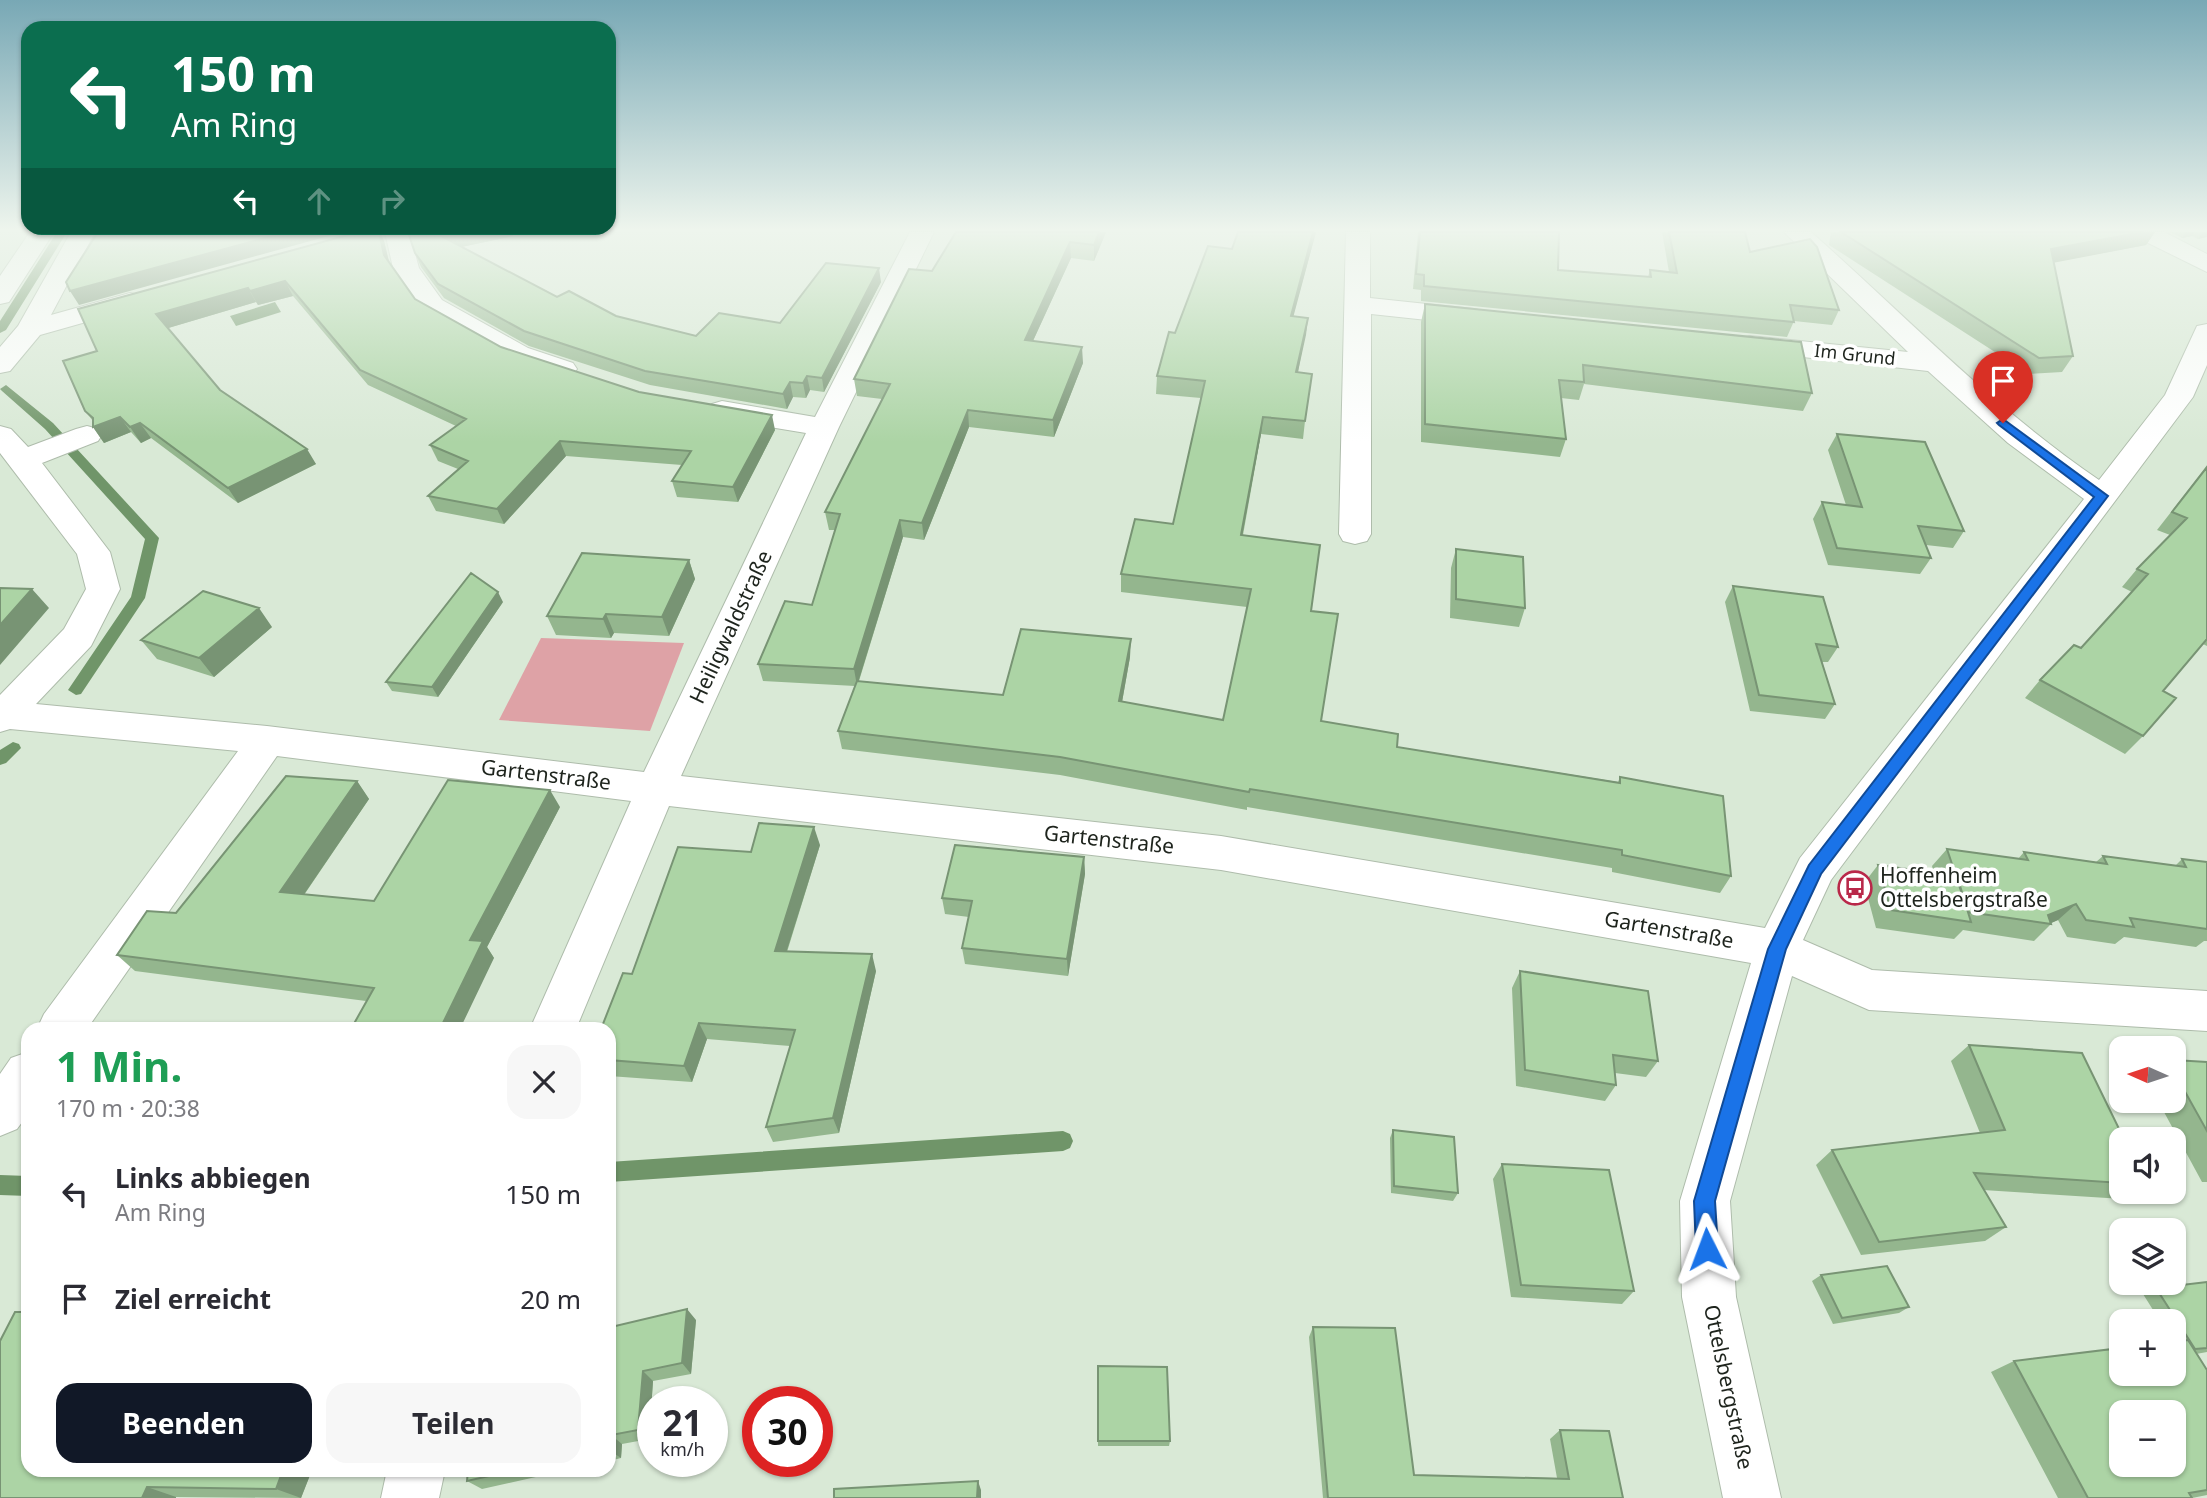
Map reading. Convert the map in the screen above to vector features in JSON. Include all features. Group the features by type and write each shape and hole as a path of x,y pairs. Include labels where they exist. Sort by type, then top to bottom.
{"street":[{"path":"0,365 30,329 45,302"},
{"path":"30,329 128,302"},
{"path":"430,302 518,354 594,380"},
{"name":"Heiligwaldstraße","path":"556,1022 656,789 824,427 887,302"},
{"path":"1355,534 1358,302"},
{"path":"1873,302 1935,363 2020,438 2101,496"},
{"path":"1358,305 1495,319"},
{"name":"Ottelsbergstraße","path":"1752,1498 1709,1297 1705,1201 1777,949 1815,870 2179,397 2207,332"},
{"name":"Im Grund","path":"1729,342 1935,363"},
{"path":"2179,397 2207,411"},
{"path":"699,406 824,427"},
{"path":"0,435 33,456 93,552 103,589 78,637 1,716"},
{"path":"33,456 84,437"},
{"name":"Gartenstraße","path":"1,716 267,740 656,789 1221,853 1777,949 1869,990 2207,1011"},
{"path":"65,1022 267,740"},
{"path":"0,1114 21,1084"},
{"path":"410,1498 414,1477"}],"shaded area":[{"path":"275,302 281,312 236,326 230,316"},
{"path":"541,638 684,643 650,731 499,720"}],"building":[{"path":"104,302 199,302 156,314 220,390 307,449 228,488 140,423 130,427 120,417 93,427 93,418 85,411 63,361 97,351 78,309"},
{"path":"303,302 420,302 501,347 639,392 772,415 733,487 672,481 691,451 560,441 497,509 428,496 468,461 430,445 466,419 360,370"},
{"path":"471,302 590,302 616,316 696,336 719,313 780,323 796,302 861,302 822,378 807,376 803,383 790,382 783,394 645,371 524,331"},
{"path":"893,302 1042,302 1025,340 1082,347 1053,420 968,410 922,523 900,520 854,669 758,664 785,601 812,605 840,514 825,512 890,384 854,379"},
{"path":"1187,302 1295,302 1291,316 1308,318 1296,372 1312,374 1305,421 1263,417 1241,535 1320,545 1311,611 1338,614 1321,721 1398,734 1397,747 1620,783 1620,777 1723,796 1731,876 1622,855 1622,850 1250,789 1249,792 1060,757 838,731 857,681 1003,695 1021,629 1131,639 1119,701 1223,720 1251,589 1121,574 1135,519 1173,524 1205,381 1157,376 1169,332 1175,333"},
{"path":"1587,302 1836,302 1839,310 1790,305 1794,322"},
{"path":"1951,302 2062,302 2073,356 2039,358"},
{"path":"1425,304 1801,342 1812,393 1583,365 1584,382 1559,380 1566,439 1425,424"},
{"path":"1837,434 1925,442 1964,531 1918,526 1931,558 1837,548 1822,502 1862,507"},
{"path":"2207,467 2207,639 2163,691 2176,698 2143,736 2040,680 2074,645 2081,648 2148,574 2137,569 2187,518 2172,512"},
{"path":"1456,549 1523,557 1525,608 1456,599"},
{"path":"582,553 689,560 662,617 606,614 603,619 547,616"},
{"path":"471,573 498,592 432,687 386,682"},
{"path":"1733,586 1823,597 1838,647 1816,644 1835,704 1759,695"},
{"path":"0,588 32,589 0,625"},
{"path":"203,591 259,608 199,658 141,640"},
{"path":"286,776 357,781 280,892 374,901 448,780 550,790 470,940 483,941 443,1022 355,1022 374,988 117,955 147,911 176,913"},
{"path":"759,823 814,827 775,951 872,954 833,1118 766,1127 795,1030 699,1023 684,1066 616,1061 616,1022 604,1022 623,973 632,974 678,847 751,852"},
{"path":"955,845 1084,857 1067,959 962,948 972,901 942,898"},
{"path":"1947,849 2028,860 2024,852 2107,864 2103,856 2186,867 2182,859 2207,862 2207,929 2130,918 2134,927 2086,920 2076,904 2048,915 2051,924 1968,912"},
{"path":"1878,865 1957,876 1971,922 1891,910"},
{"path":"1520,971 1648,991 1658,1061 1613,1055 1616,1085 1525,1070"},
{"path":"1969,1045 2082,1053 2118,1127 2109,1127 2109,1182 1974,1173 2006,1227 1879,1242 1832,1150 2005,1130"},
{"path":"2186,1061 2207,1062 2207,1131 2186,1093"},
{"path":"1393,1130 1454,1137 1458,1193 1394,1186"},
{"path":"1502,1164 1609,1170 1634,1291 1521,1285"},
{"path":"1887,1266 1909,1307 1842,1318 1821,1275"},
{"path":"2207,1282 2207,1348 2195,1349 2186,1335 2186,1309 2169,1309 2160,1295 2186,1295 2186,1284"},
{"path":"687,1309 682,1363 643,1371 642,1386 637,1386 637,1430 616,1434 616,1326"},
{"path":"15,1312 21,1312 21,1477 280,1477 276,1489 147,1487 142,1498 0,1498 0,1341"},
{"path":"1313,1327 1395,1328 1414,1475 1569,1479 1560,1430 1609,1431 1623,1498 1328,1498"},
{"path":"2188,1340 2207,1370 2207,1490 2189,1493 2192,1498 2088,1498 2014,1361 2109,1349 2109,1386 2186,1386"},
{"path":"1098,1366 1167,1367 1170,1441 1098,1441"},
{"path":"467,1477 485,1477 467,1481"},
{"path":"978,1481 977,1498 834,1498 834,1489"}],"waterway":[{"path":"0,330 18,302"},
{"path":"6,389 49,426 152,538 138,598 76,690"},
{"path":"0,759 13,748"},
{"path":"616,1172 1063,1141"},
{"path":"0,1185 21,1186"}],"place":[{"name":"Hoffenheim Ottelsbergstraße","path":"1855,888"}],"route":[{"path":"1707,1249 1705,1201 1712,1176 1777,949 1815,870 2101,496 2003,423"}]}
